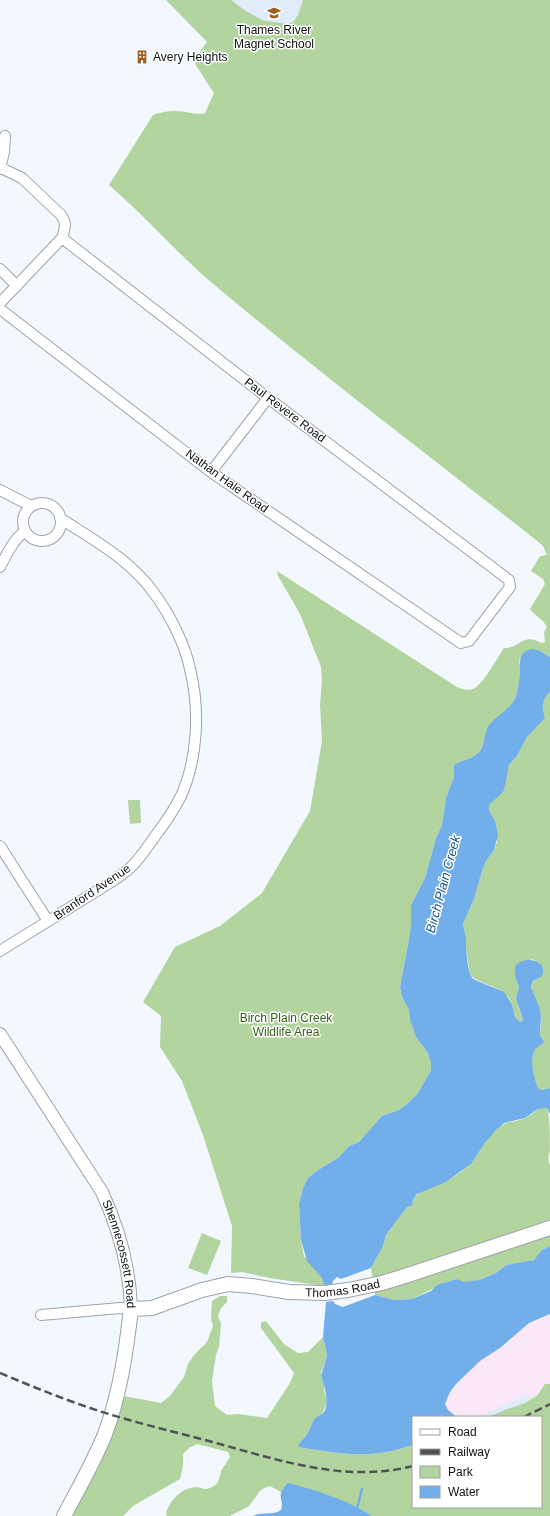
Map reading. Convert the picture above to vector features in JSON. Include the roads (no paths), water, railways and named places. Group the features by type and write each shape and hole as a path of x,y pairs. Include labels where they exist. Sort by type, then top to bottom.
{"main road":[{"name":"Thomas Road","path":"131,1309 152,1308 202,1290 228,1284 289,1292 328,1292 382,1283 550,1228"},
{"name":"Shennecossett Road","path":"64,1516 93,1460 109,1422 120,1381 131,1309"}],"street":[{"path":"0,303 62,238 66,226 61,215 22,178 0,168 5,136"},
{"name":"Paul Revere Road","path":"62,238 268,398 509,580 510,587 469,641 461,643"},
{"path":"0,269 17,286"},
{"name":"Nathan Hale Road","path":"0,309 212,472 461,643"},
{"path":"212,472 268,398"},
{"path":"0,490 31,506"},
{"path":"41,503 47,504 58,511 60,518 61,522 55,536 44,541 33,539 25,531 23,518 28,508 31,506 41,503"},
{"name":"Branford Avenue","path":"0,951 116,879 131,868 163,826 181,796 190,771 196,732 196,713 190,668 181,642 169,617 154,593 137,573 114,552 60,518"},
{"path":"0,567 11,546 18,536 25,531"},
{"path":"58,531 80,531"},
{"path":"0,846 48,921"},
{"name":"Shennecossett Road","path":"0,1034 102,1192 114,1219 126,1262 131,1289 131,1309"},
{"path":"41,1315 120,1308 131,1309"}],"water":[{"path":"533,649 550,657 550,692 545,697 543,707 545,718 527,737 517,756 509,765 503,792 490,804 489,810 495,821 498,835 494,850 486,861 474,899 463,924 470,974 473,979 504,992 512,1004 515,1017 520,1022 523,1020 516,998 519,987 515,976 515,967 518,963 528,960 534,961 542,966 542,976 533,981 531,987 540,1009 540,1035 544,1042 535,1049 532,1064 538,1088 542,1090 550,1088 550,1114 547,1108 538,1109 525,1118 504,1123 485,1143 471,1164 446,1182 417,1194 413,1200 412,1206 407,1207 386,1235 383,1246 371,1268 341,1279 337,1277 333,1281 332,1286 324,1286 322,1278 307,1261 301,1240 299,1204 303,1188 308,1178 338,1158 349,1146 359,1142 382,1116 399,1110 407,1104 418,1093 431,1070 428,1053 416,1037 410,1020 409,1010 402,997 400,987 411,926 411,905 425,878 436,838 442,825 446,798 454,777 454,765 473,757 479,752 483,745 489,725 511,705 516,696 519,685 521,657 527,650"},
{"path":"550,1246 550,1314 529,1323 500,1348 480,1361 456,1384 450,1392 445,1404 448,1410 456,1416 412,1416 412,1445 383,1453 356,1454 329,1452 298,1447 299,1443 306,1436 315,1419 326,1409 326,1394 321,1376 327,1355 323,1337 326,1302 333,1301 335,1304 343,1307 375,1295 394,1300 412,1299 431,1291 437,1285 457,1279 464,1282 479,1280 496,1273 506,1265 534,1260 542,1250"},
{"path":"288,1483 331,1496 372,1516 253,1516 275,1513 281,1510 282,1491"}],"waterway":[{"name":"Birch Plain Creek","path":"357,1508 362,1489"}],"railway":[{"path":"0,1373 99,1411 282,1461 334,1470 360,1472 386,1471 412,1466"},
{"path":"526,1416 550,1404"}],"place":[{"name":"Thames River Magnet School","path":"274,13"},
{"name":"Avery Heights","path":"142,57"}],"park label":[{"name":"Birch Plain Creek Wildlife Area","path":"286,1025"}]}
